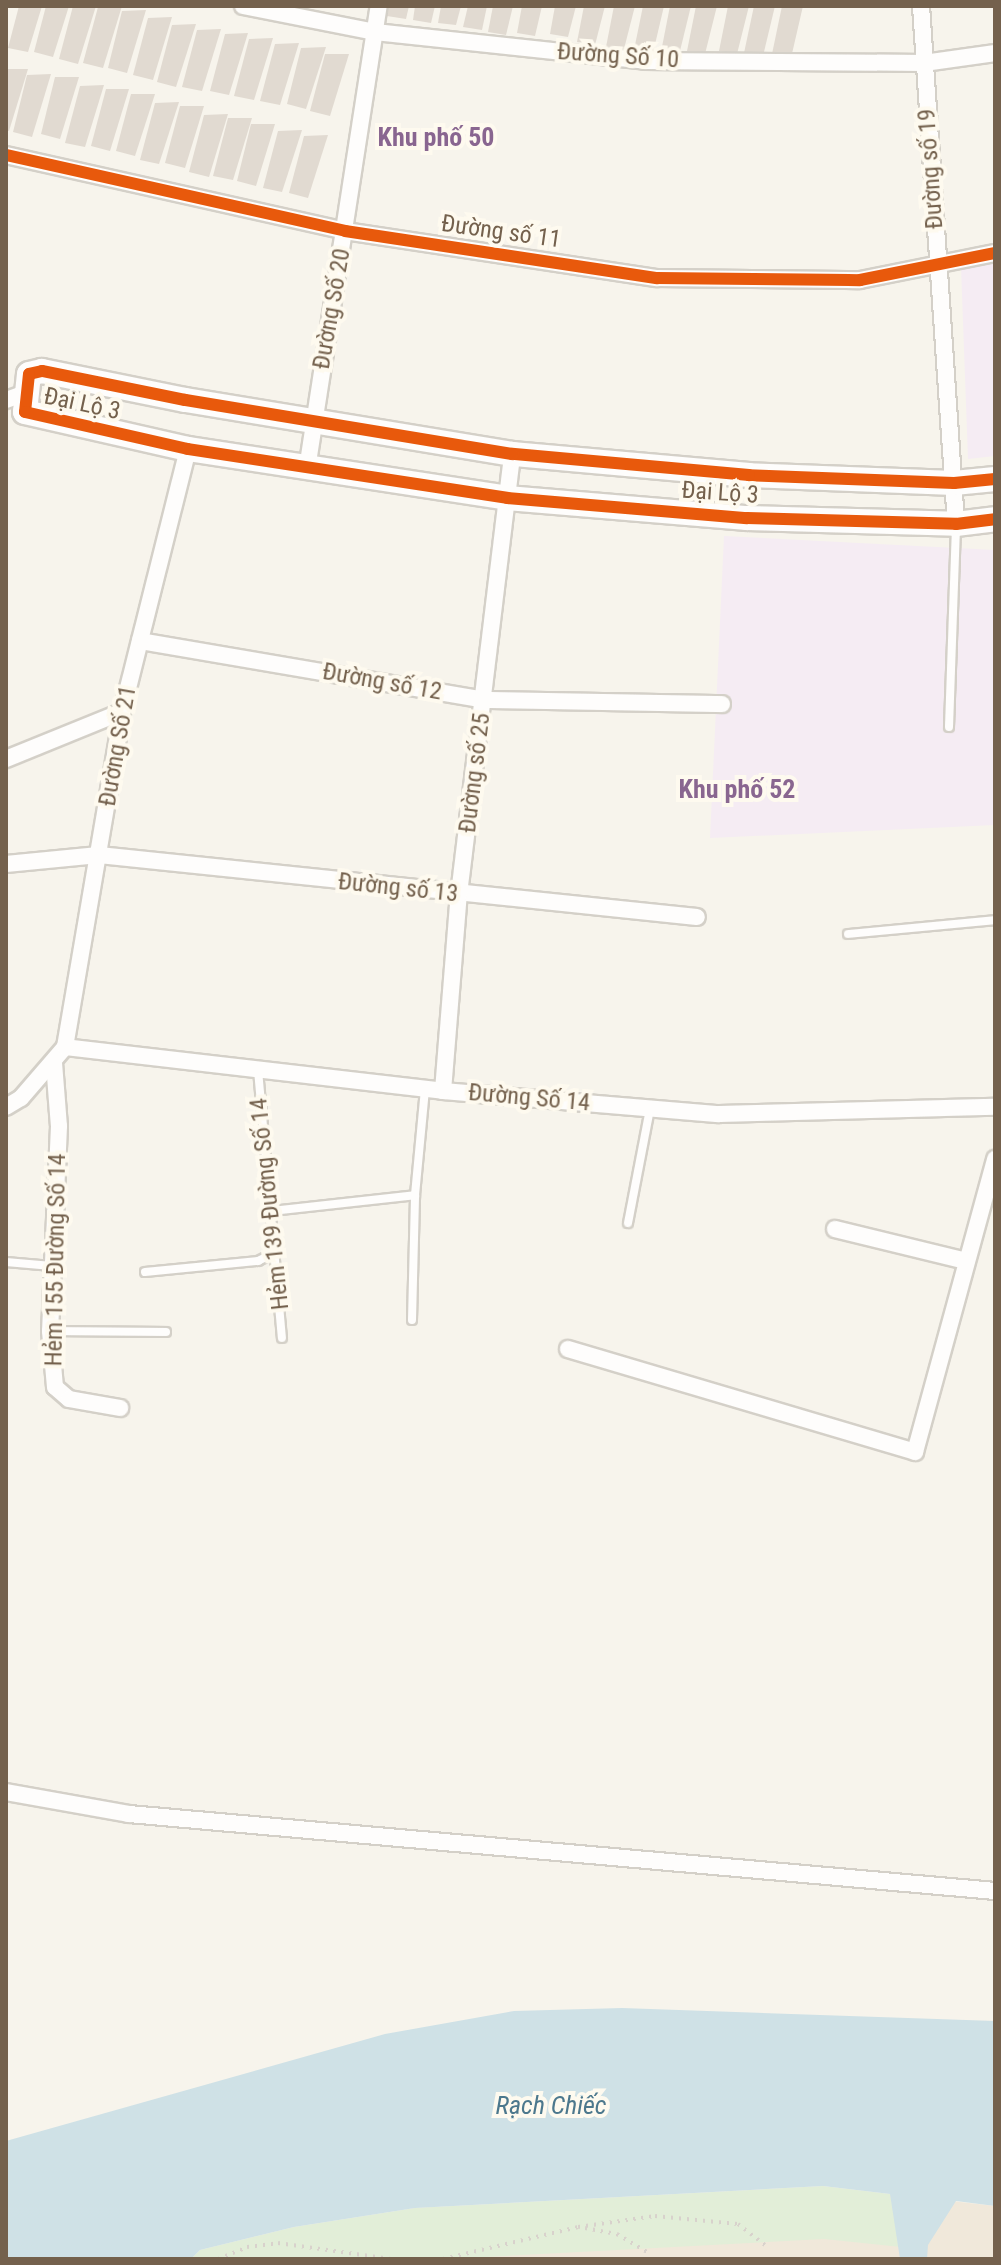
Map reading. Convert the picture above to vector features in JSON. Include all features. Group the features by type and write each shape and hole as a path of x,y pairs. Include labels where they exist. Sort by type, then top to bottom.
{"street":[{"name":"Đường Số 10","path":"243,6 375,32 645,61 924,63 995,53"},
{"name":"Đường Số 20","path":"307,469 379,6"},
{"name":"Đường số 19","path":"921,6 956,524"},
{"name":"Đường số 11","path":"6,155 345,231 657,278 860,280 938,261 995,253"},
{"name":"Đại Lộ 3","path":"995,479 954,483 749,475 512,454 313,423 42,371 29,374 17,396 28,416 188,449 507,498 747,518 956,524 995,519"},
{"name":"Đường Số 21","path":"65,1047 122,712 188,449"},
{"name":"Đường số 25","path":"443,1091 459,894 512,454"},
{"name":"Đường số 12","path":"140,641 484,700 722,704"},
{"path":"6,759 122,712"},
{"name":"Đường số 13","path":"6,864 99,855 697,917"},
{"path":"6,1107 54,1063 65,1047"},
{"name":"Đường Số 14","path":"65,1047 443,1091 719,1114 995,1107"},
{"name":"Hẻm 155 Đường Số 14","path":"54,1063 59,1126 50,1331 60,1395 120,1408"},
{"path":"568,1349 915,1452 966,1261 990,1203 995,1159"},
{"path":"835,1229 966,1261"},
{"path":"6,1792 129,1814 995,1891"}],"lane":[{"path":"949,727 956,524"},
{"path":"848,934 995,920"},
{"name":"Hẻm 139 Đường Số 14","path":"258,1069 282,1338"},
{"path":"412,1320 415,1195 425,1089"},
{"path":"628,1223 650,1108"},
{"path":"271,1211 415,1195"},
{"path":"145,1272 258,1261 274,1253"},
{"path":"6,1262 53,1266"},
{"path":"50,1331 166,1332"}],"path":[{"path":"443,2259 578,2227 636,2217 696,2217 738,2224 765,2245"},
{"path":"578,2227 617,2234 649,2253"},
{"path":"218,2259 247,2247 278,2243 391,2259"}],"shaded area":[{"path":"995,262 995,456 968,459 961,267"},
{"path":"724,536 995,550 995,825 710,838"},
{"path":"890,2194 995,2206 995,2259 191,2259 415,2208"}],"green space":[{"path":"823,2186 890,2194 901,2247 824,2239 447,2259 191,2259 200,2250 294,2227 415,2208"}],"water":[{"name":"Rạch Chiếc","path":"622,2008 995,2021 995,2206 956,2201 928,2245 927,2259 900,2259 890,2194 823,2186 415,2208 294,2227 200,2250 191,2259 6,2259 6,2141 385,2034 514,2011"}],"building":[{"path":"19,6 42,6 28,52 8,48"},
{"path":"46,6 69,6 53,57 34,52"},
{"path":"73,6 96,6 78,64 59,59"},
{"path":"122,6 103,68 83,63 98,7"},
{"path":"389,6 409,6 406,19 387,16"},
{"path":"415,6 435,6 431,23 413,20"},
{"path":"441,6 461,6 456,25 438,23"},
{"path":"468,6 487,6 482,30 463,27"},
{"path":"493,6 513,6 506,35 488,32"},
{"path":"522,6 542,6 535,36 517,33"},
{"path":"555,6 576,6 568,37 550,34"},
{"path":"584,6 605,6 595,45 577,42"},
{"path":"614,6 635,6 624,49 606,47"},
{"path":"643,6 664,6 653,53 634,50"},
{"path":"670,6 691,6 679,55 661,52"},
{"path":"696,6 717,6 705,54 687,51"},
{"path":"728,6 749,6 737,54 719,51"},
{"path":"754,6 775,6 763,56 744,53"},
{"path":"782,6 803,6 791,58 772,54"},
{"path":"146,10 127,73 108,68 122,11"},
{"path":"172,17 153,80 133,75 148,18"},
{"path":"196,24 176,87 157,82 172,25"},
{"path":"221,29 202,91 182,87 197,30"},
{"path":"248,33 229,95 210,91 225,34"},
{"path":"273,38 254,100 234,96 249,39"},
{"path":"299,43 280,105 260,101 275,44"},
{"path":"326,47 306,109 287,104 301,48"},
{"path":"325,54 349,54 330,116 310,111"},
{"path":"6,69 28,69 9,131 6,130"},
{"path":"51,74 32,137 13,132 27,75"},
{"path":"55,77 79,77 60,139 41,134"},
{"path":"104,85 85,147 65,143 80,86"},
{"path":"106,89 129,89 110,151 91,146"},
{"path":"131,94 155,94 135,156 116,151"},
{"path":"179,102 159,164 140,160 155,103"},
{"path":"180,106 204,106 185,168 165,163"},
{"path":"228,114 209,177 189,172 204,115"},
{"path":"228,118 252,118 233,180 213,176"},
{"path":"251,124 275,124 256,186 237,181"},
{"path":"302,130 282,192 263,188 278,131"},
{"path":"328,135 308,198 289,193 304,136"}],"cycle path":[{"path":"6,155 345,231 657,278 860,280 995,253"},
{"path":"995,479 954,483 749,475 512,454 185,400 42,371 29,374 25,412 188,449 507,498 747,518 956,524 995,519"}],"district":[{"name":"Khu phố 50","path":"436,138"},
{"name":"Khu phố 52","path":"737,790"}]}
